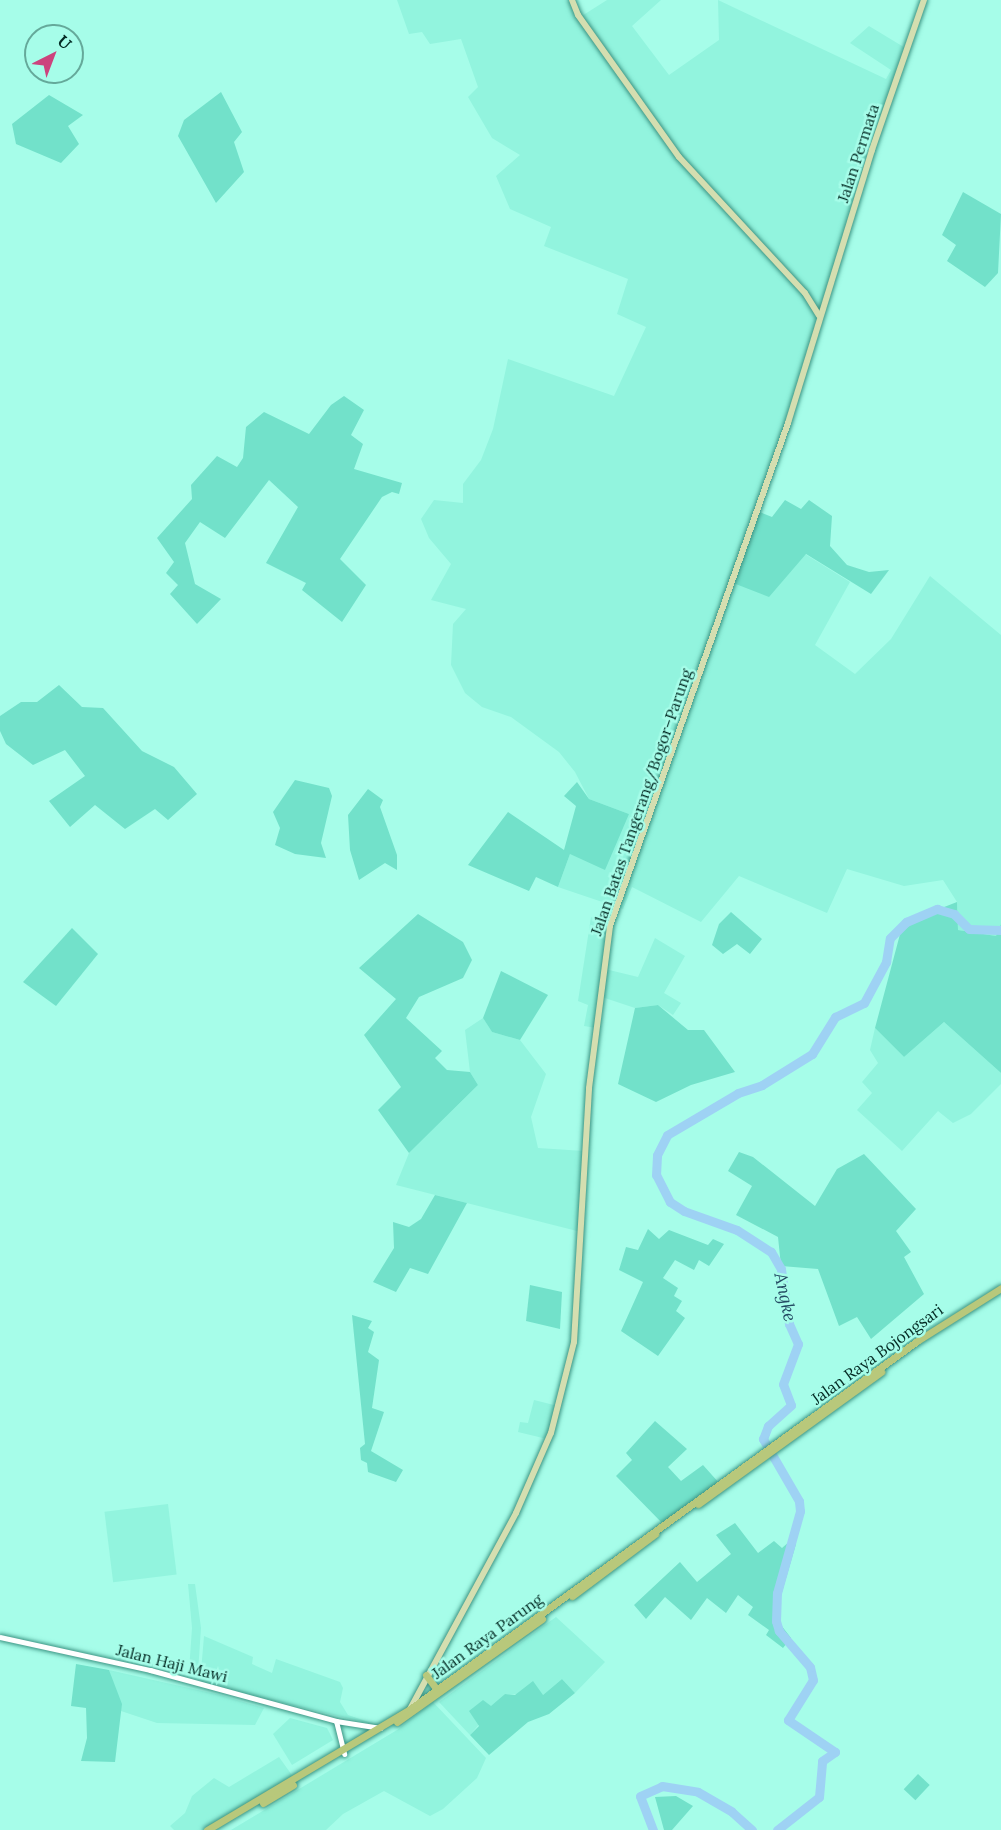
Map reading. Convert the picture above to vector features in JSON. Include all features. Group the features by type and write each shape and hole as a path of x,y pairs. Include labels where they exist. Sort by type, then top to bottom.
{"highway":[{"name":"Jalan Raya Bojongsari","path":"773,1448 948,1319 1001,1288"},
{"name":"Jalan Raya Bojongsari","path":"773,1448 955,1320 1001,1293"},
{"name":"Jalan Raya Parung","path":"216,1830 409,1713 511,1638 606,1563 773,1448"},
{"path":"426,1675 438,1691"},
{"name":"Jalan Raya Parung","path":"207,1830 409,1713"}],"main road":[{"path":"572,0 578,15 679,156 805,293 819,316"},
{"name":"Jalan Permata","path":"819,316 924,0"},
{"name":"Jalan Batas Tangerang/Bogor–Parung","path":"409,1713 426,1675 516,1513 551,1433 574,1342 590,1077 610,926 777,456 819,316"}],"street":[{"name":"Jalan Haji Mawi","path":"0,1636 150,1670 336,1722 380,1728"},
{"path":"336,1722 344,1752"}],"shaded area":[{"path":"397,0 569,0 577,19 607,0 661,0 632,26 669,75 719,40 718,0 886,79 891,70 850,43 869,26 907,49 777,454 728,581 805,554 850,582 815,645 855,674 891,639 930,576 1001,635 1001,924 996,936 958,930 957,902 943,880 904,886 847,869 827,913 739,876 701,922 632,887 623,909 558,887 570,854 629,814 589,799 575,772 559,752 511,717 482,707 465,693 451,665 453,624 466,609 431,600 451,564 429,538 421,519 434,500 463,503 463,484 481,460 493,429 508,359 614,396 646,327 617,314 628,279 544,246 551,227 510,209 496,176 520,155 492,138 468,97 478,87 461,39 430,44 422,32 409,34"},
{"path":"221,92 242,132 234,142 244,172 216,203 178,136 184,120"},
{"path":"49,95 83,115 68,126 79,144 61,163 16,144 12,124"},
{"path":"963,192 1001,214 998,273 985,287 947,261 956,245 942,235"},
{"path":"344,396 364,410 351,435 363,444 354,469 402,483 399,494 392,492 382,497 340,559 366,585 342,622 302,590 306,583 266,563 298,507 269,480 225,538 200,522 185,543 195,584 221,599 197,624 170,594 178,585 166,573 174,562 157,538 192,499 191,485 217,456 237,467 243,458 246,427 264,412 309,434 331,405"},
{"path":"785,500 801,509 809,500 832,516 830,546 847,565 869,572 889,570 871,594 806,554 769,597 728,581 755,510 772,517"},
{"path":"59,685 82,707 103,708 142,751 174,767 197,794 168,820 155,809 125,829 95,805 70,827 49,801 85,776 65,750 33,765 6,744 0,731 0,716 21,702 37,702"},
{"path":"295,780 329,788 332,796 321,843 326,858 295,854 275,845 280,828 273,812"},
{"path":"577,782 589,799 629,814 605,870 570,854 558,887 536,877 529,891 468,865 508,812 564,850 576,806 564,796"},
{"path":"368,789 383,800 380,807 397,855 397,870 385,863 359,880 350,850 348,815"},
{"path":"957,902 958,930 996,936 1001,924 1001,1073 944,1022 904,1057 875,1028 903,923"},
{"path":"731,912 762,939 750,954 737,944 723,954 712,945 719,924"},
{"path":"418,914 463,942 472,960 463,978 419,997 406,1018 442,1051 435,1058 447,1070 470,1072 478,1085 409,1153 378,1110 401,1087 364,1035 396,999 359,968"},
{"path":"591,917 613,925 605,969 638,977 655,938 685,956 664,993 681,1003 673,1015 658,1005 635,1008 602,997 596,1028 584,1026 588,1005 578,1001"},
{"path":"72,928 98,954 56,1006 23,982"},
{"path":"501,971 548,995 520,1040 492,1032 483,1018"},
{"path":"658,1005 688,1030 704,1030 735,1072 691,1085 656,1102 618,1084 635,1008"},
{"path":"483,1018 492,1032 520,1040 546,1074 531,1117 538,1148 584,1151 581,1232 396,1185 409,1153 478,1085 470,1072 465,1030"},
{"path":"944,1022 1001,1073 1001,1084 971,1114 953,1123 938,1111 902,1151 857,1110 872,1093 862,1082 878,1063 870,1050 875,1028 904,1057"},
{"path":"739,1152 753,1157 815,1206 837,1169 864,1154 916,1209 896,1231 911,1252 904,1257 924,1294 871,1339 857,1317 839,1326 818,1269 781,1266 778,1237 736,1215 752,1186 728,1171"},
{"path":"435,1195 467,1203 428,1274 410,1268 396,1292 373,1282 394,1248 393,1222 409,1227 421,1219"},
{"path":"648,1229 659,1239 669,1230 708,1245 713,1239 724,1244 709,1266 699,1260 694,1270 675,1260 663,1278 678,1288 674,1296 682,1301 676,1311 685,1318 658,1356 621,1331 643,1282 619,1270 626,1247 638,1250"},
{"path":"530,1285 562,1292 560,1329 526,1321"},
{"path":"352,1315 372,1321 368,1328 374,1332 368,1352 379,1360 372,1408 384,1412 371,1451 403,1470 396,1482 368,1472 367,1463 361,1460 360,1448 365,1444"},
{"path":"534,1400 558,1406 547,1439 518,1432 520,1422 528,1423"},
{"path":"655,1421 687,1449 668,1467 681,1481 703,1465 720,1484 664,1525 616,1476 632,1460 626,1453"},
{"path":"168,1504 177,1574 113,1582 104,1512"},
{"path":"735,1523 758,1553 774,1541 782,1548 790,1541 796,1544 778,1606 781,1625 791,1638 783,1648 766,1635 769,1630 748,1615 753,1607 738,1595 726,1613 707,1598 691,1620 665,1597 646,1619 634,1605 680,1562 697,1582 731,1554 716,1535"},
{"path":"188,1584 195,1584 201,1628 198,1672 189,1671 192,1628"},
{"path":"556,1617 605,1662 575,1693 562,1679 543,1695 505,1694 470,1735 439,1702"},
{"path":"204,1636 253,1657 252,1664 272,1673 276,1659 340,1682 343,1688 340,1702 348,1715 384,1727 200,1683"},
{"path":"76,1664 109,1670 122,1704 115,1762 81,1761 87,1738 86,1708 71,1706"},
{"path":"109,1670 220,1695 264,1708 255,1725 157,1723 121,1711"},
{"path":"562,1679 575,1693 549,1714 528,1722 489,1755 470,1735 479,1726 469,1711 483,1700 491,1706 505,1694 515,1695 533,1681 543,1695"},
{"path":"433,1702 486,1758 477,1778 443,1809 430,1816 384,1791 343,1814 326,1830 231,1830 397,1730"},
{"path":"290,1718 327,1728 333,1740 292,1765 273,1734"},
{"path":"279,1757 294,1778 206,1830 174,1830 170,1826 185,1813 192,1796 214,1778 229,1787"},
{"path":"918,1774 930,1785 915,1800 904,1789"},
{"path":"676,1796 693,1806 672,1830 664,1830 655,1797"}],"waterway":[{"name":"Angke","path":"777,1830 819,1797 822,1761 835,1752 788,1720 813,1680 810,1667 779,1631 776,1621 777,1593 800,1511 799,1501 763,1439 768,1426 791,1405 783,1384 798,1344 789,1324 781,1269 771,1252 737,1230 684,1211 670,1202 656,1175 657,1155 667,1135 738,1093 762,1085 812,1054 835,1017 864,1003 886,962 890,938 906,922 937,909 954,914 969,929 1001,930"},
{"name":"Angke","path":"653,1830 640,1796 662,1786 698,1792 732,1812 752,1830"}]}
